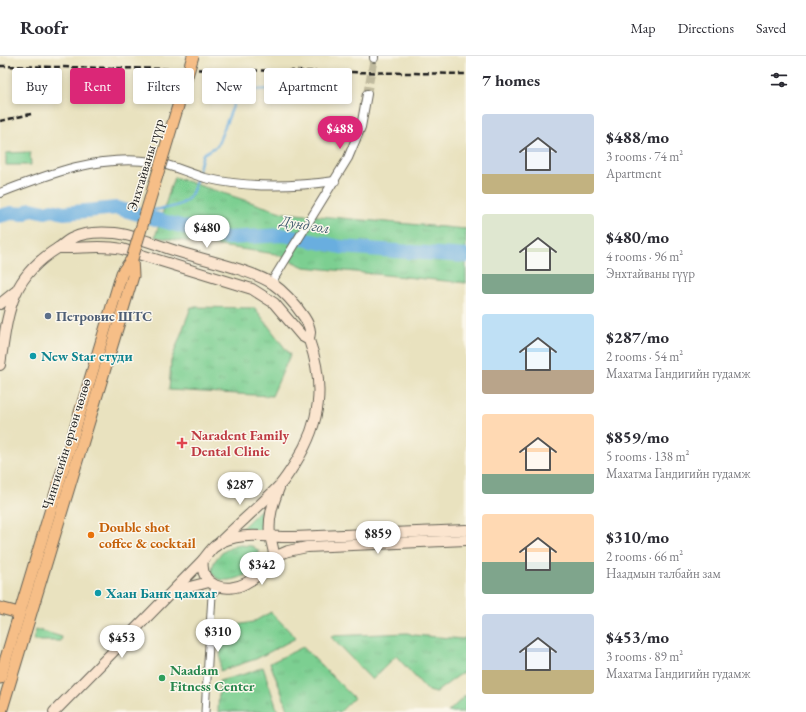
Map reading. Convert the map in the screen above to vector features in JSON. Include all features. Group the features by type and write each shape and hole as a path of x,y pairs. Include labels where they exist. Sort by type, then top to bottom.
{"highway":[{"name":"Энхтайваны гүүр","path":"132,260 193,56"},
{"name":"Чингисийн өргөн чөлөө","path":"0,678 122,273 132,260"},
{"name":"Чингисийн өргөн чөлөө","path":"1,712 133,276 132,260"},
{"path":"0,608 20,613"}],"main road":[{"path":"0,304 16,291 37,263 73,238 93,233 116,233 240,271 272,283 288,297 297,307 309,327 310,332 308,339 315,356 318,374 318,396 316,417 304,448 281,484 272,507 270,537 274,546 274,557"},
{"path":"58,248 72,249 105,246 122,248 252,289 274,302 302,336 308,339"},
{"path":"0,365 1,346 5,327 16,291"},
{"path":"54,712 174,591 216,546 281,484"},
{"path":"216,546 241,537 263,535 270,537 466,530"},
{"path":"204,560 204,573 210,582 220,587 233,587 247,583 261,572 274,557 288,551 307,547 466,540"},
{"path":"174,591 210,582"}],"street":[{"path":"272,283 348,158 360,127 367,94"},
{"path":"0,193 39,178 94,163 122,160 154,162 206,178 253,185 309,185 334,181"},
{"path":"205,712 212,595 214,590 220,587"}],"green space":[{"path":"30,152 31,165 6,165 6,153"},
{"path":"174,177 284,213 466,229 466,283 304,267 276,254 155,237"},
{"path":"191,307 255,308 290,355 272,396 169,390 171,361"},
{"path":"261,509 264,527 263,530 239,531"},
{"path":"240,545 252,546 258,550 259,557 257,564 252,570 238,578 223,580 216,578 212,572 217,557 225,550"},
{"path":"271,612 296,638 256,659 220,671 221,628 253,622"},
{"path":"36,629 62,637 61,641 33,641"},
{"path":"408,633 413,635 463,639 466,637 466,670 435,693 428,691 396,656 372,680 331,637 331,636"},
{"path":"303,647 354,698 340,712 289,712 270,663"},
{"path":"263,667 278,712 218,712 219,681"},
{"path":"466,695 466,712 448,712"}],"waterway":[{"path":"150,210 177,206 185,202 194,189 203,154 217,146 239,91 264,89"},
{"name":"Дунд гол","path":"0,216 11,213 23,214 31,209 45,212 52,210 64,213 117,208 228,238 283,235 341,247 466,256"},
{"name":"Дунд гол","path":"129,211 143,211"}],"tunnel":[{"path":"367,94 374,58"}],"railway":[{"path":"0,66 466,74"},
{"path":"0,121 31,114"}],"place":[{"name":"Петровис ШТС","path":"48,316"},
{"name":"New Star студи","path":"33,356"},
{"name":"Naradent Family Dental Clinic","path":"182,443"},
{"name":"Double shot coffee & cocktail","path":"91,535"},
{"name":"Хаан Банк цамхаг","path":"98,593"},
{"name":"Naadam Fitness Center","path":"162,678"}]}
